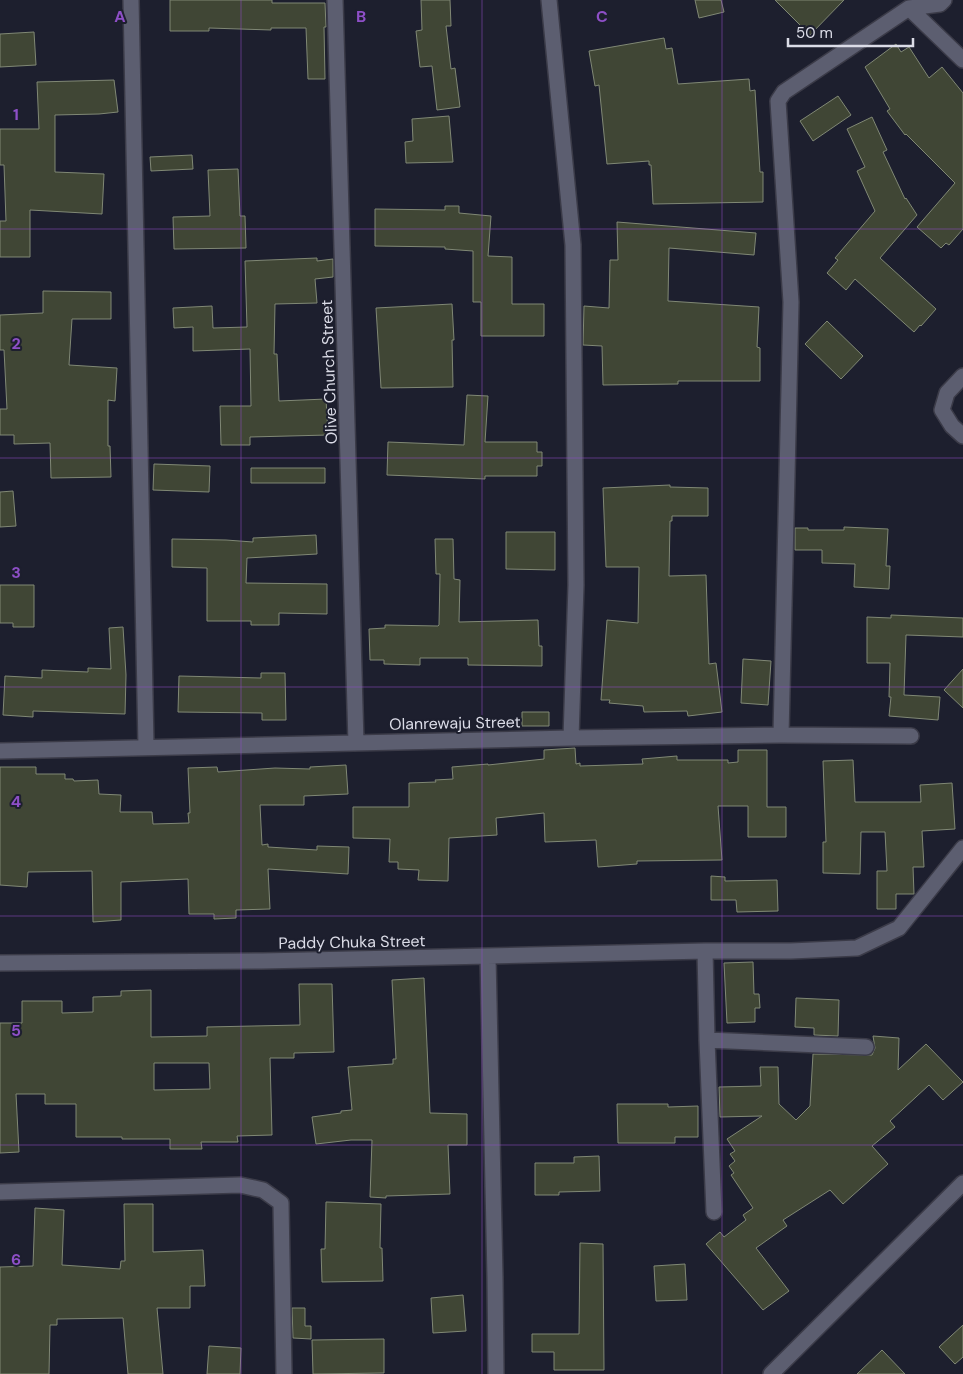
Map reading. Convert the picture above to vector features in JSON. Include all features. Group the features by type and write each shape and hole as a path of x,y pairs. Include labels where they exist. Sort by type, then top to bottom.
{"street":[{"path":"131,0 146,746"},
{"name":"Olive Church Street","path":"335,0 356,743"},
{"path":"549,0 573,245 576,585 571,738"},
{"path":"782,735 791,302 778,101 784,92 911,4 940,4 944,0"},
{"path":"911,4 963,60"},
{"path":"963,376 947,393 942,410 952,426 963,436"},
{"name":"Olanrewaju Street","path":"0,750 571,738 782,735 911,736"},
{"name":"Paddy Chuka Street","path":"0,963 262,961 705,951 790,951 857,948 899,928 963,848"},
{"path":"705,951 714,1212"},
{"path":"488,957 496,1374"},
{"path":"707,1040 866,1047"},
{"path":"772,1374 963,1183"},
{"path":"0,1192 240,1186 262,1190 281,1203 284,1374"}],"building":[{"path":"170,0 272,0 272,3 325,3 325,79 308,79 306,28 271,28 271,30 209,28 209,31 170,31"},
{"path":"421,0 450,0 451,26 446,26 451,69 455,68 460,107 437,110 432,66 420,67 416,31 422,30"},
{"path":"695,0 721,0 724,12 699,18"},
{"path":"775,0 844,0 810,35"},
{"path":"34,32 36,65 0,67 0,34"},
{"path":"664,38 666,49 672,48 678,84 749,79 750,91 755,90 760,172 763,172 763,202 653,204 651,165 649,165 649,161 607,164 599,85 595,86 589,51"},
{"path":"896,44 901,52 909,47 929,78 942,67 963,93 963,229 949,245 946,243 941,248 917,227 955,183 905,135 887,111 890,109 865,67"},
{"path":"114,80 118,112 55,115 55,172 104,174 102,214 30,210 30,257 0,257 0,221 6,221 4,165 0,165 0,129 39,129 37,82"},
{"path":"838,96 851,115 813,141 800,121"},
{"path":"449,116 453,162 406,163 405,142 413,141 412,119"},
{"path":"872,117 887,150 883,152 905,199 917,215 880,258 936,309 914,332 855,279 846,290 827,273 838,260 835,258 875,211 857,171 865,167 847,129"},
{"path":"192,155 193,169 151,171 150,157"},
{"path":"238,169 240,216 245,216 246,248 174,249 173,217 210,216 208,170"},
{"path":"445,206 459,206 459,213 491,216 488,256 512,257 512,304 544,304 544,336 481,336 481,302 473,302 473,251 445,249 445,247 375,246 375,209 445,210"},
{"path":"617,222 756,233 754,255 669,248 668,301 759,307 757,347 760,348 760,381 678,381 678,384 603,385 602,346 583,345 584,306 609,308 610,260 618,260"},
{"path":"317,258 317,261 333,259 333,277 315,279 317,303 275,304 274,354 277,354 279,401 326,399 328,435 250,437 250,445 221,445 220,406 251,406 250,349 193,351 193,327 174,328 173,308 212,306 213,328 247,327 245,261"},
{"path":"43,291 111,292 111,319 72,319 69,365 117,368 115,401 108,400 108,446 110,446 111,477 51,478 50,443 14,444 14,435 0,435 0,409 7,409 4,350 0,350 0,315 43,313"},
{"path":"452,304 454,340 452,340 453,387 381,388 376,308"},
{"path":"827,321 863,356 841,379 805,344"},
{"path":"467,395 488,396 485,442 537,442 537,452 542,452 542,466 537,466 537,476 485,476 485,479 387,475 388,442 464,445"},
{"path":"154,464 210,466 209,492 153,490"},
{"path":"251,468 325,468 325,483 251,483"},
{"path":"670,485 670,487 708,488 708,516 672,516 672,521 670,521 669,576 706,575 709,664 716,663 722,712 688,716 687,711 644,712 643,706 609,703 610,700 601,700 607,620 638,623 639,567 606,567 603,488"},
{"path":"13,491 16,526 0,527 0,492"},
{"path":"844,527 888,529 886,566 890,566 889,589 854,587 855,564 822,563 822,550 795,550 795,528 844,530"},
{"path":"506,532 555,532 555,570 506,569"},
{"path":"316,535 317,554 247,558 246,583 327,584 327,614 279,613 279,625 251,625 251,621 207,621 207,568 172,567 172,539 253,542 253,538"},
{"path":"435,539 453,539 454,579 460,580 459,622 538,620 539,646 542,646 542,666 468,665 468,658 420,658 420,665 384,664 384,660 370,660 369,629 385,628 385,625 439,625 440,574 436,574"},
{"path":"0,585 34,585 34,627 13,627 13,623 0,623"},
{"path":"891,615 963,618 963,637 906,635 904,695 940,697 938,720 889,716 891,697 889,697 890,663 867,663 867,617 891,618"},
{"path":"123,627 126,675 125,714 33,711 33,717 3,715 5,676 42,678 42,670 88,672 88,668 111,669 109,628"},
{"path":"743,659 771,661 768,705 741,703"},
{"path":"963,669 963,708 944,690"},
{"path":"261,673 285,673 286,720 262,720 262,713 178,712 179,676 261,678"},
{"path":"522,712 549,712 549,726 522,726"},
{"path":"575,748 576,764 580,763 580,766 643,764 642,759 677,756 677,760 728,760 728,763 738,762 738,750 767,750 767,807 786,807 786,837 748,837 748,806 718,806 722,860 637,861 637,864 598,867 596,840 545,842 544,813 496,818 497,835 449,838 448,881 418,880 419,870 398,869 398,862 389,862 390,839 353,838 353,807 409,807 409,783 453,779 452,767 544,759 544,750"},
{"path":"853,760 855,802 921,802 920,785 952,783 955,829 922,831 924,867 913,867 914,894 896,894 896,909 877,909 877,871 887,871 885,832 861,832 860,874 823,873 823,842 826,842 823,761"},
{"path":"346,765 348,794 304,796 304,805 260,805 262,845 268,844 268,847 317,850 317,846 349,847 348,874 268,869 270,909 236,910 236,918 214,919 214,914 189,914 188,879 121,882 121,920 93,922 92,871 28,872 27,887 0,885 0,767 36,767 36,774 65,774 65,779 73,779 74,781 98,780 99,794 121,795 120,812 152,812 153,824 189,823 188,768 217,767 218,772 275,768 310,769 310,767"},
{"path":"711,876 725,877 725,881 777,880 778,911 737,912 736,900 711,900"},
{"path":"753,962 754,994 759,994 760,1008 755,1008 755,1022 727,1023 724,963"},
{"path":"424,978 430,1113 467,1114 467,1145 448,1145 450,1194 386,1196 386,1198 370,1197 372,1140 316,1144 312,1117 352,1110 348,1067 393,1064 393,1059 396,1059 392,980"},
{"path":"299,984 332,984 334,1052 294,1053 294,1058 270,1058 272,1135 237,1136 238,1142 201,1142 202,1149 170,1149 170,1139 76,1137 76,1104 45,1104 45,1094 16,1094 19,1152 0,1153 0,1023 22,1023 22,1001 62,1001 62,1013 93,1012 93,997 121,996 121,991 151,990 151,1037 207,1036 207,1027 300,1025","holes":["154,1063 209,1063 210,1089 154,1090"]},
{"path":"796,998 839,1000 838,1036 814,1035 814,1028 795,1027"},
{"path":"873,1036 899,1038 898,1070 926,1044 963,1082 943,1100 929,1085 890,1121 895,1127 872,1146 888,1164 843,1204 830,1190 783,1220 787,1226 756,1248 789,1291 763,1310 706,1244 720,1232 724,1237 746,1220 743,1215 753,1208 731,1175 734,1173 729,1166 735,1161 730,1154 735,1151 727,1139 762,1116 720,1117 719,1087 761,1086 760,1067 778,1067 779,1104 796,1120 810,1106 813,1054 872,1055 875,1048"},
{"path":"617,1104 668,1104 668,1107 698,1106 698,1137 675,1137 675,1143 618,1143"},
{"path":"599,1156 600,1191 559,1192 559,1195 535,1195 535,1163 574,1163 574,1157"},
{"path":"326,1202 381,1204 380,1248 382,1248 383,1281 322,1282 321,1249 325,1249"},
{"path":"124,1204 153,1204 153,1252 203,1250 205,1286 190,1286 190,1308 157,1308 163,1374 128,1374 123,1318 57,1319 57,1325 50,1325 49,1374 0,1374 0,1267 33,1266 35,1208 64,1210 62,1265 120,1269 121,1261 125,1261"},
{"path":"580,1243 603,1244 604,1370 554,1370 554,1352 532,1352 532,1334 579,1334"},
{"path":"685,1264 687,1300 656,1301 654,1266"},
{"path":"463,1295 466,1331 433,1333 431,1298"},
{"path":"292,1308 305,1308 305,1326 311,1326 311,1339 293,1338"},
{"path":"963,1325 963,1357 955,1364 939,1347"},
{"path":"384,1339 384,1373 313,1374 312,1340"},
{"path":"209,1346 241,1348 240,1374 207,1374"},
{"path":"882,1350 905,1374 857,1374"}]}
